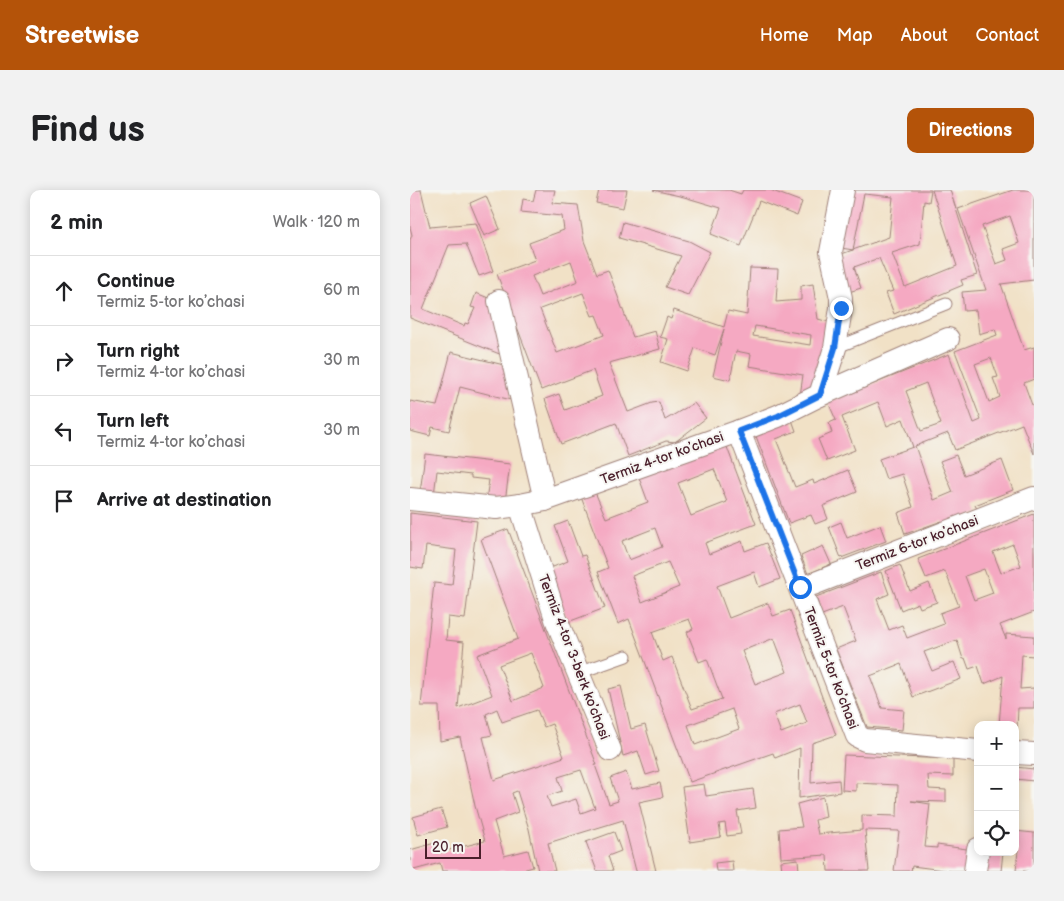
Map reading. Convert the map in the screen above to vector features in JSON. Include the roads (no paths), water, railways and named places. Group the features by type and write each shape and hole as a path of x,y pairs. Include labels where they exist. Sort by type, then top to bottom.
{"street":[{"path":"820,395 835,348 841,298 831,252 843,190"},
{"path":"499,301 544,500"},
{"name":"Termiz 4-tor koʼchasi","path":"410,499 478,508 506,508 544,500 778,416 820,395 948,340"},
{"name":"Termiz 5-tor koʼchasi","path":"739,431 855,732 859,738 974,751"},
{"name":"Termiz 6-tor koʼchasi","path":"800,587 1034,498"},
{"name":"Termiz 4-tor 3-berk koʼchasi","path":"520,506 556,619 610,750"},
{"path":"1019,753 1034,754"},
{"path":"975,871 977,856"}],"lane":[{"path":"835,348 946,304"},
{"path":"578,673 626,656"}]}
